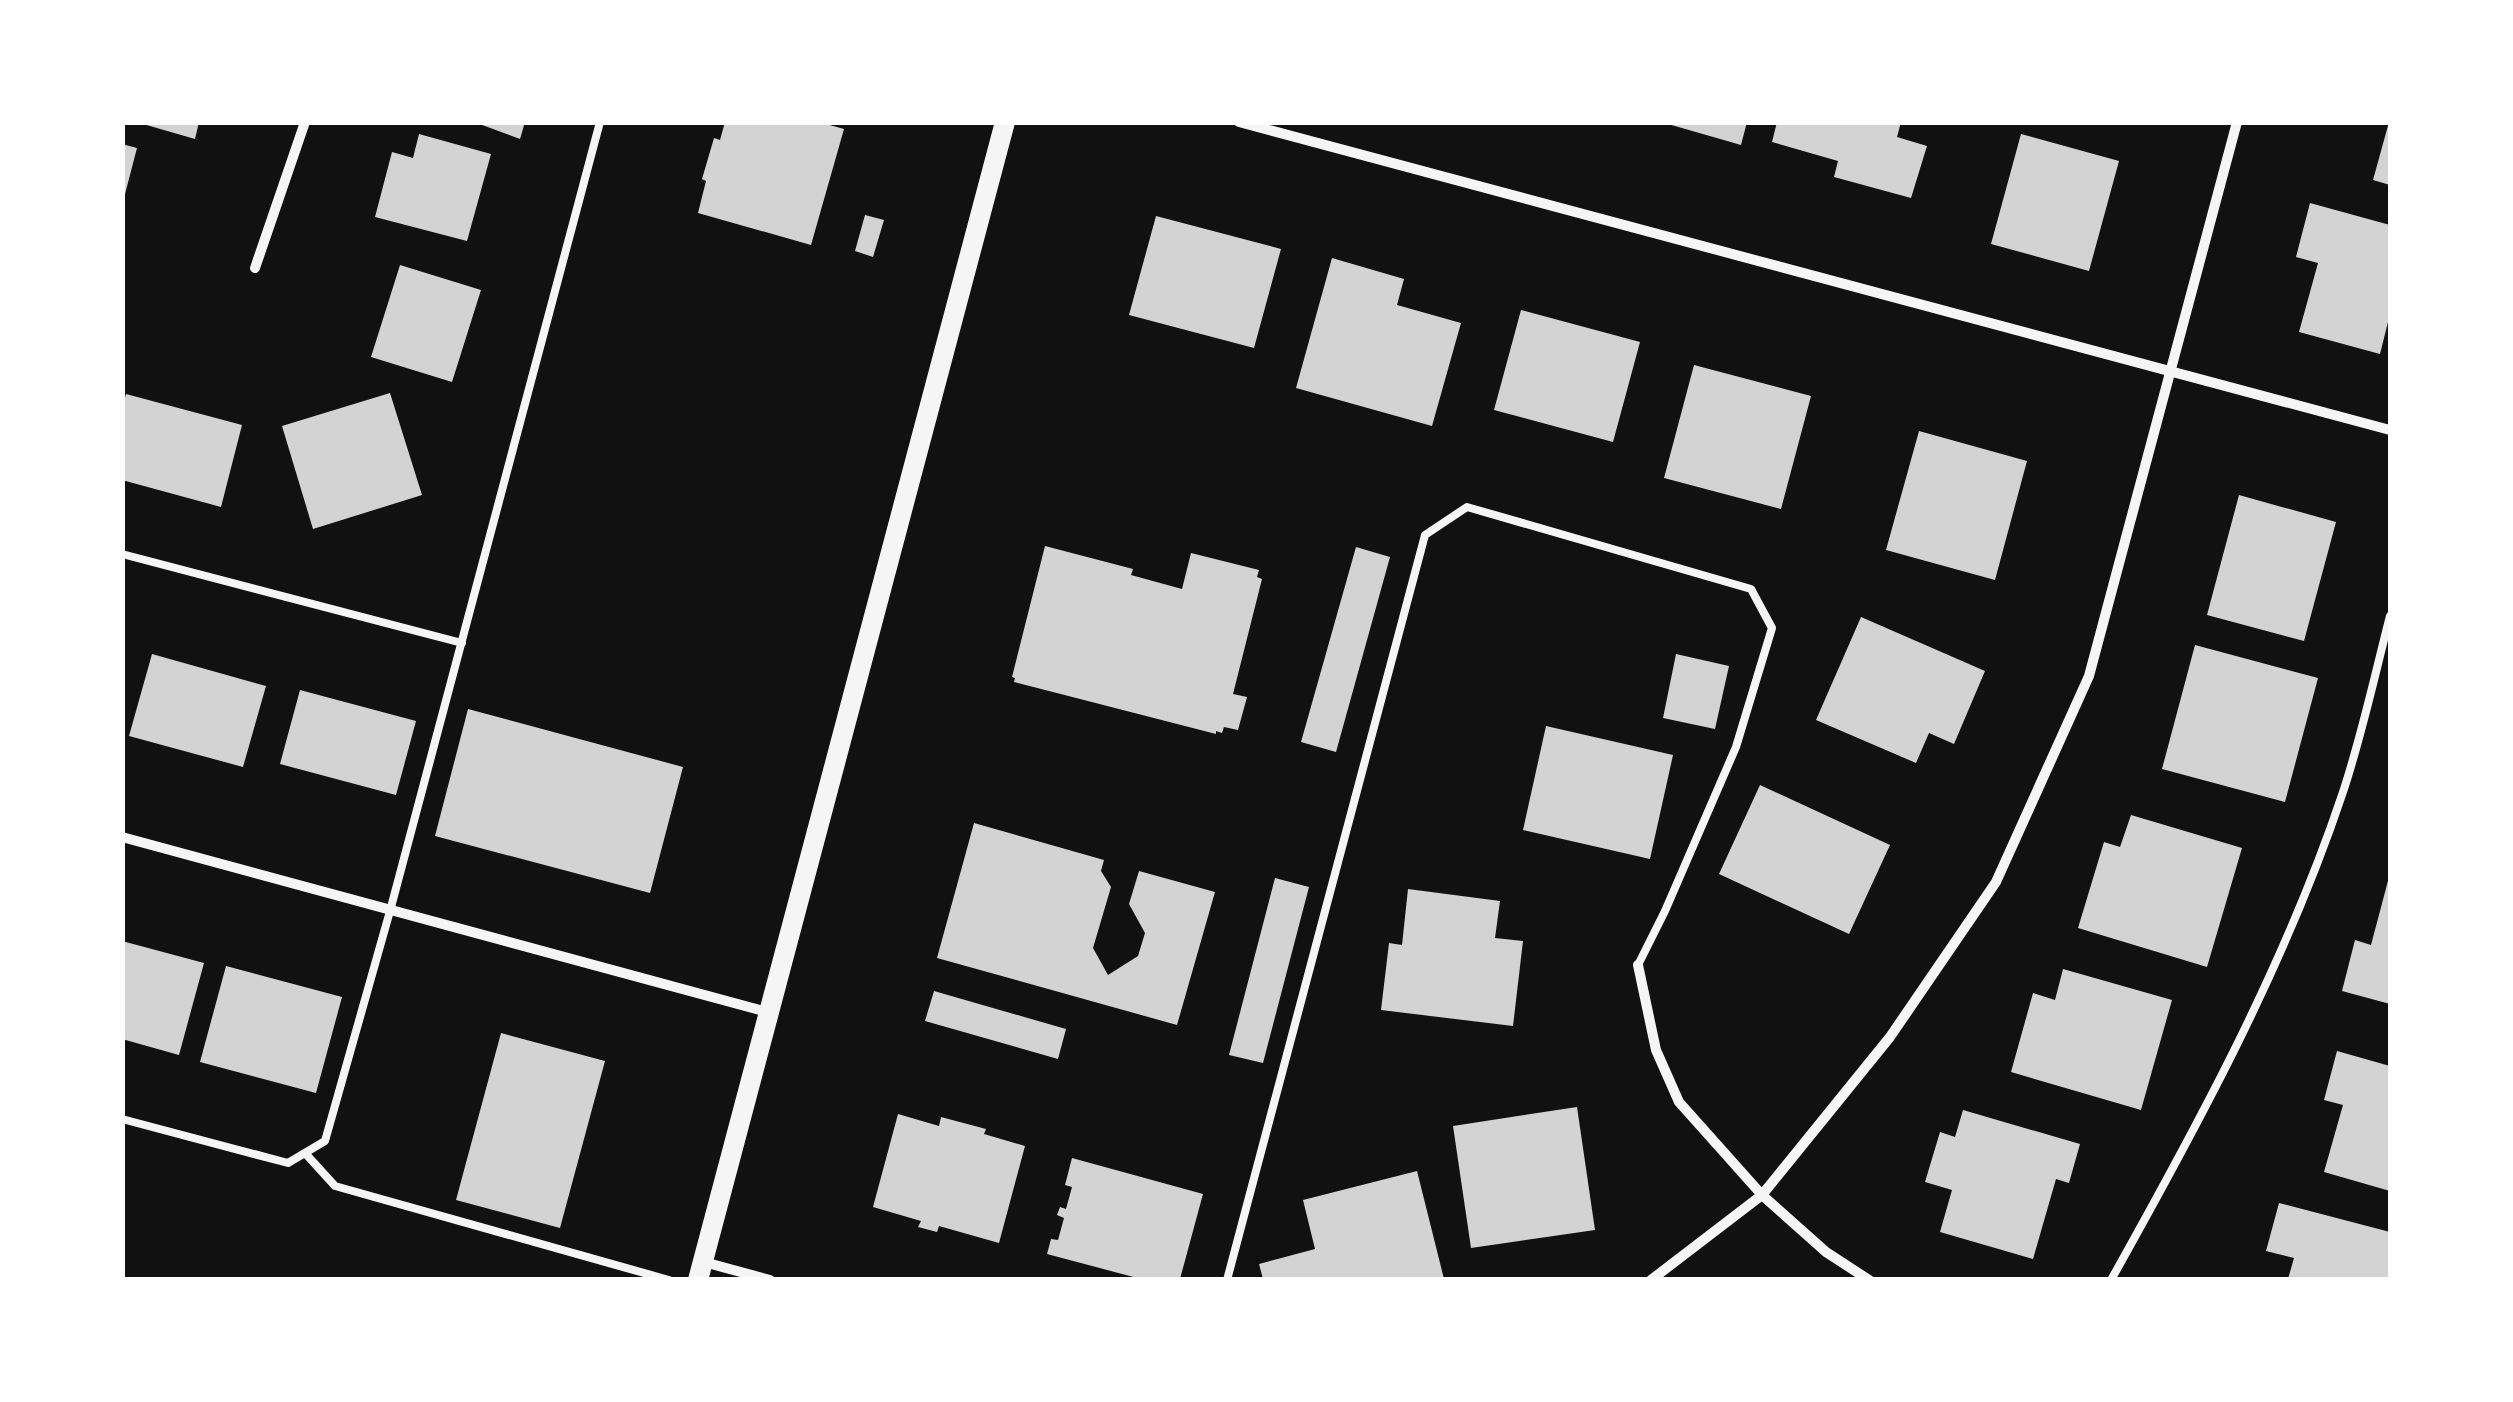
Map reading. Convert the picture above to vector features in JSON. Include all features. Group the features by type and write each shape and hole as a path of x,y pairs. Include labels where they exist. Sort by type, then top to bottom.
{"main road":[{"path":"701,1271 1005,122"}],"street":[{"path":"254,268 305,122"},
{"path":"1239,122 2390,430"},
{"path":"1651,1280 1762,1195 1890,1037 1996,882 2089,676 2237,122"},
{"path":"122,836 767,1012"},
{"path":"1638,965 1656,1050 1679,1102 1762,1195 1826,1252 1869,1280"},
{"path":"701,1271 770,1280"}],"lane":[{"path":"122,1119 288,1163 325,1141 600,122"},
{"path":"1227,1280 1426,535 1468,507 1751,589 1772,628 1736,747 1638,965"},
{"path":"122,554 462,644"},
{"path":"2111,1280 2234,1050 2297,915 2344,790 2390,616"},
{"path":"304,1154 335,1186 669,1280"}],"building":[{"path":"136,122 199,122 195,139"},
{"path":"474,122 525,122 520,139"},
{"path":"725,122 819,122 844,129 811,245 698,213 706,181 702,179 714,138 720,140"},
{"path":"1661,122 1747,122 1741,145"},
{"path":"1777,122 1901,122 1897,137 1927,146 1911,198 1834,177 1838,161 1772,142"},
{"path":"2390,122 2390,185 2373,180"},
{"path":"419,134 491,154 467,241 375,217 392,152 413,158"},
{"path":"2021,134 2119,161 2089,271 1991,244"},
{"path":"122,144 137,148 124,198 122,198"},
{"path":"2310,203 2390,225 2390,314 2380,354 2299,332 2318,263 2296,257"},
{"path":"865,215 884,220 873,257 855,251"},
{"path":"1156,216 1281,249 1254,348 1129,315"},
{"path":"1332,258 1404,279 1397,305 1461,323 1432,426 1296,388"},
{"path":"400,265 481,290 452,382 371,357"},
{"path":"1521,310 1640,342 1613,442 1494,410"},
{"path":"1694,365 1811,396 1781,509 1664,478"},
{"path":"390,393 422,495 313,529 282,426"},
{"path":"126,394 242,425 221,507 122,480 122,409"},
{"path":"1919,431 2027,461 1995,580 1886,550"},
{"path":"2239,495 2336,522 2304,641 2207,615"},
{"path":"1045,546 1133,569 1131,575 1182,589 1191,553 1259,570 1257,577 1262,579 1233,694 1247,697 1238,730 1224,727 1222,733 1216,734 1014,682 1012,677"},
{"path":"1356,547 1390,557 1336,752 1301,742"},
{"path":"1861,617 1985,671 1954,744 1929,733 1916,763 1816,720"},
{"path":"2195,645 2318,678 2285,802 2162,769"},
{"path":"152,654 266,686 243,767 129,736"},
{"path":"1676,654 1729,666 1715,729 1663,718"},
{"path":"300,690 416,721 396,795 280,764"},
{"path":"468,709 683,767 650,893 435,836"},
{"path":"1546,726 1673,755 1650,859 1523,830"},
{"path":"1760,785 1890,845 1849,934 1719,874"},
{"path":"2131,815 2242,848 2207,967 2078,928 2104,842 2120,847"},
{"path":"974,823 1104,860 1101,871 1111,887 1093,948 1108,975 1138,956 1145,933 1129,904 1139,871 1215,892 1177,1025 937,958"},
{"path":"2389,877 2390,1004 2342,991 2355,940 2371,945"},
{"path":"1275,878 1309,887 1263,1063 1229,1055"},
{"path":"1408,889 1500,901 1495,938 1523,941 1513,1026 1381,1010 1389,943 1402,945"},
{"path":"122,941 204,963 179,1055 122,1039"},
{"path":"226,966 342,997 316,1093 200,1062"},
{"path":"2063,969 2172,1000 2141,1110 2011,1072 2033,993 2055,1000"},
{"path":"934,991 1066,1029 1058,1059 925,1021"},
{"path":"501,1033 605,1061 560,1228 456,1200"},
{"path":"2337,1051 2390,1066 2390,1191 2324,1172 2343,1105 2324,1100"},
{"path":"1577,1107 1595,1230 1471,1248 1453,1126"},
{"path":"1963,1110 2080,1144 2069,1183 2056,1179 2033,1259 1940,1232 1952,1190 1925,1182 1940,1132 1955,1137"},
{"path":"898,1114 939,1126 941,1117 986,1129 984,1134 1025,1146 999,1243 939,1226 937,1232 918,1227 921,1221 873,1207"},
{"path":"1072,1158 1203,1194 1180,1279 1141,1279 1047,1254 1051,1239 1058,1240 1064,1218 1057,1215 1060,1207 1066,1209 1072,1187 1065,1185"},
{"path":"1417,1171 1444,1279 1263,1279 1259,1264 1315,1249 1303,1200"},
{"path":"2279,1203 2390,1232 2390,1279 2288,1279 2294,1258 2266,1251"}]}
